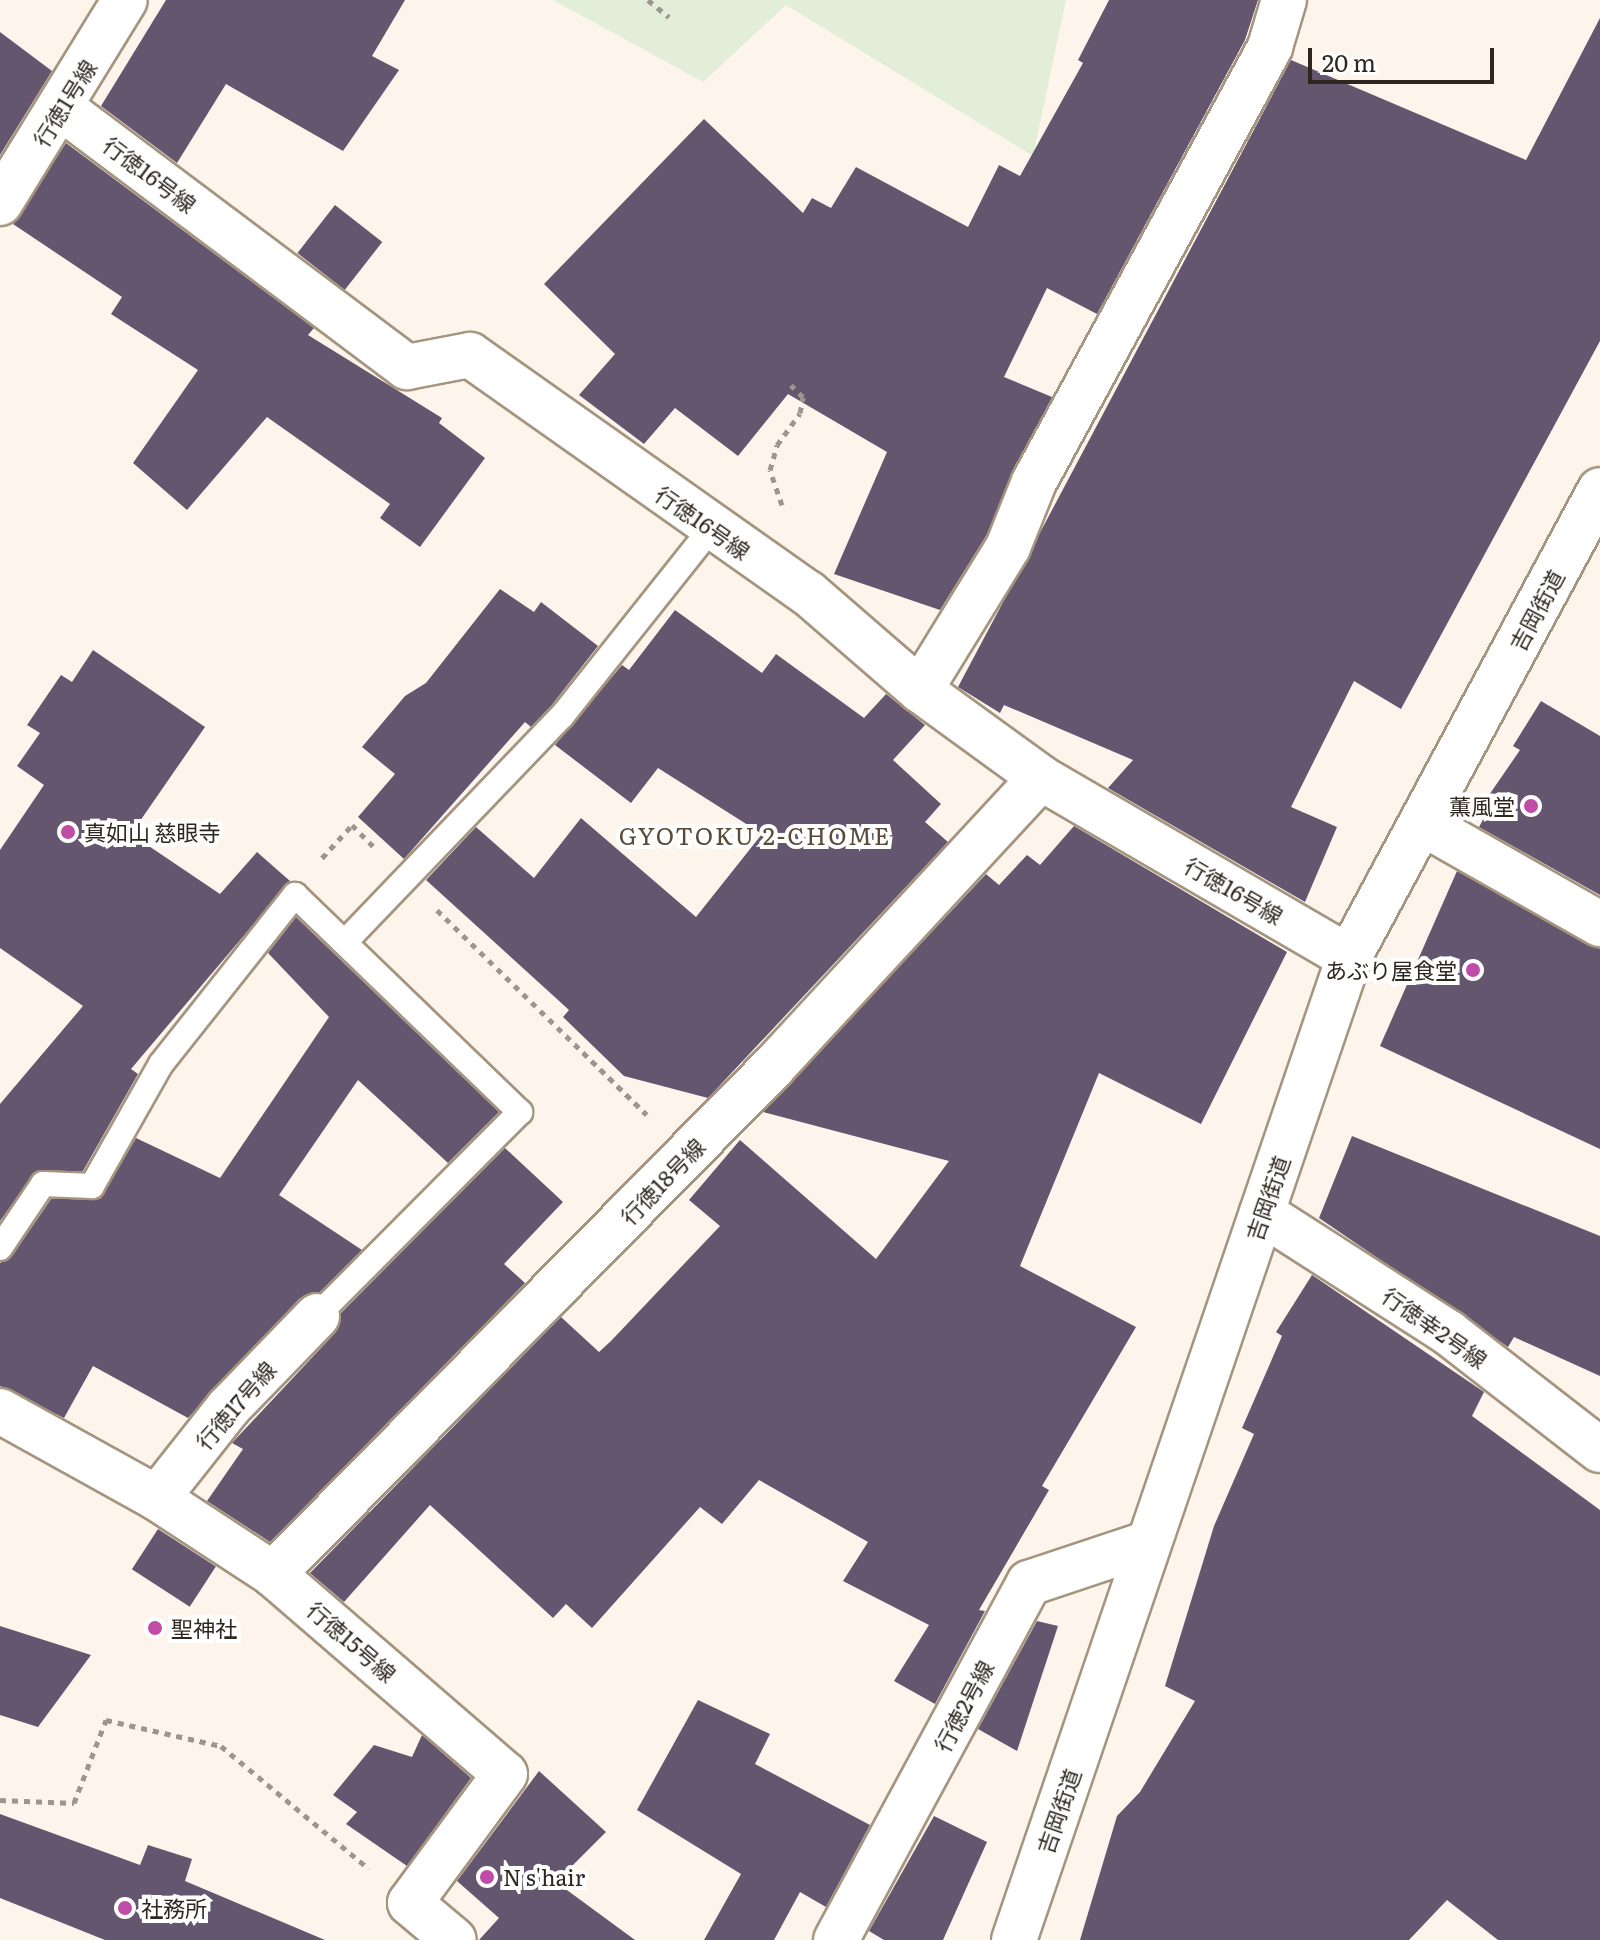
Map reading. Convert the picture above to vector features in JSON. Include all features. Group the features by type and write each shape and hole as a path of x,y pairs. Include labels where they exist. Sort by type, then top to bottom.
{"street":[{"name":"行徳1号線","path":"0,203 63,109 125,0"},
{"path":"920,690 1008,547 1034,482 1270,47 1284,0"},
{"name":"行徳16号線","path":"63,109 407,367 470,355 711,529 808,593 920,690 1041,778 1349,957"},
{"name":"吉岡街道","path":"1014,1940 1349,957 1600,490"},
{"name":"行徳18号線","path":"273,1574 688,1155 1041,778"},
{"path":"1422,823 1600,924"},
{"name":"行徳幸2号線","path":"1262,1213 1449,1333 1600,1450"},
{"name":"行徳17号線","path":"157,1498 228,1408 317,1316"},
{"name":"行徳15号線","path":"0,1411 157,1498 273,1574 505,1774 410,1903"},
{"name":"行徳2号線","path":"836,1940 1029,1583 1149,1543"},
{"path":"410,1903 454,1940"}],"lane":[{"path":"345,942 562,716 711,529"},
{"path":"0,1248 43,1184 92,1186 161,1064 295,895 520,1112 317,1316"}],"path":[{"path":"648,0 669,17"},
{"path":"759,560 779,534 785,513 770,470 777,445 800,413 803,397 791,385"},
{"path":"295,895 352,825 688,1155"},
{"path":"0,1800 74,1803 106,1720 221,1746 410,1903"}],"green space":[{"path":"553,0 1066,0 1033,156 786,5 703,82"}],"building":[{"path":"166,0 405,0 372,56 399,70 343,151 226,84 177,163 101,106"},
{"path":"1109,0 1258,0 1245,40 1097,314 1047,288 1004,377 1052,397 986,536 940,610 834,574 887,452 788,394 738,456 675,408 644,444 579,395 615,354 544,284 704,119 803,213 812,198 831,208 856,167 968,227 999,165 1020,176 1083,63 1078,60"},
{"path":"1600,18 1600,341 1401,709 1354,681 1291,807 1337,827 1305,902 1108,788 1133,760 1004,705 1000,713 958,687 1291,60 1526,160"},
{"path":"0,32 52,71 0,155"},
{"path":"66,143 314,328 308,335 442,418 439,423 485,458 420,547 380,518 390,504 267,417 187,510 133,463 198,370 111,314 122,297 13,224"},
{"path":"335,205 382,242 345,290 297,253"},
{"path":"500,589 534,612 541,602 598,646 551,706 531,727 525,722 404,859 358,817 395,774 362,747 405,696 426,683"},
{"path":"675,610 762,673 776,654 864,718 886,694 925,725 893,760 941,804 925,822 948,842 708,1098 624,1076 563,1017 569,1010 426,880 476,827 534,878 581,818 696,917 762,834 658,768 631,803 555,745 622,665 629,670"},
{"path":"93,650 205,727 131,834 220,894 257,852 290,881 131,1069 138,1074 83,1171 36,1171 0,1221 0,1104 83,1006 0,948 0,850 44,785 17,766 40,733 27,725 61,675 72,682"},
{"path":"1541,701 1600,736 1600,895 1479,827 1491,805 1487,798 1520,750 1513,746"},
{"path":"1074,826 1287,952 1201,1124 1099,1073 1020,1266 1136,1327 1042,1486 1049,1490 979,1610 985,1611 935,1704 894,1681 929,1625 843,1581 868,1542 759,1480 722,1524 700,1507 592,1628 566,1604 553,1618 430,1505 344,1602 310,1573 561,1317 599,1352 611,1341 720,1226 689,1200 740,1140 876,1259 949,1161 763,1112 986,874 999,885 1027,855 1040,865"},
{"path":"1457,871 1600,949 1600,1149 1380,1046"},
{"path":"296,917 499,1112 448,1163 358,1080 279,1195 362,1250 320,1292 299,1299 188,1418 93,1366 64,1418 0,1386 0,1263 12,1256 51,1199 100,1199 136,1138 220,1178 329,1017 268,953"},
{"path":"1352,1136 1600,1236 1600,1376 1514,1337 1508,1347 1319,1218"},
{"path":"505,1148 563,1202 504,1264 525,1283 270,1542 207,1501 243,1449 232,1443 335,1333 341,1313"},
{"path":"1312,1275 1484,1392 1472,1416 1600,1510 1600,1940 1498,1940 1447,1900 1409,1940 1080,1940 1117,1816 1140,1792 1195,1701 1165,1686 1214,1526 1254,1434 1242,1428 1282,1336 1276,1332"},
{"path":"158,1529 216,1567 190,1607 132,1569"},
{"path":"1037,1621 1058,1626 1017,1751 978,1729"},
{"path":"0,1626 91,1655 38,1727 0,1715"},
{"path":"698,1700 770,1734 755,1764 870,1825 826,1907 800,1892 774,1940 704,1940 741,1874 637,1810"},
{"path":"422,1735 471,1778 407,1866 346,1824 357,1812 333,1795 374,1745 412,1757"},
{"path":"539,1771 606,1832 556,1882 635,1940 479,1940 499,1918 457,1881"},
{"path":"0,1814 140,1865 148,1845 192,1859 185,1881 325,1940 105,1940 0,1898"},
{"path":"934,1816 987,1842 943,1940 884,1940 869,1931"}],"place":[{"name":"薫風堂","path":"1531,806"},
{"name":"真如山 慈眼寺","path":"68,832"},
{"name":"あぶり屋食堂","path":"1473,970"},
{"name":"聖神社","path":"155,1628"},
{"name":"N s'hair","path":"487,1877"},
{"name":"社務所","path":"125,1908"}],"district":[{"name":"GYOTOKU 2-CHOME","path":"755,835"}]}
